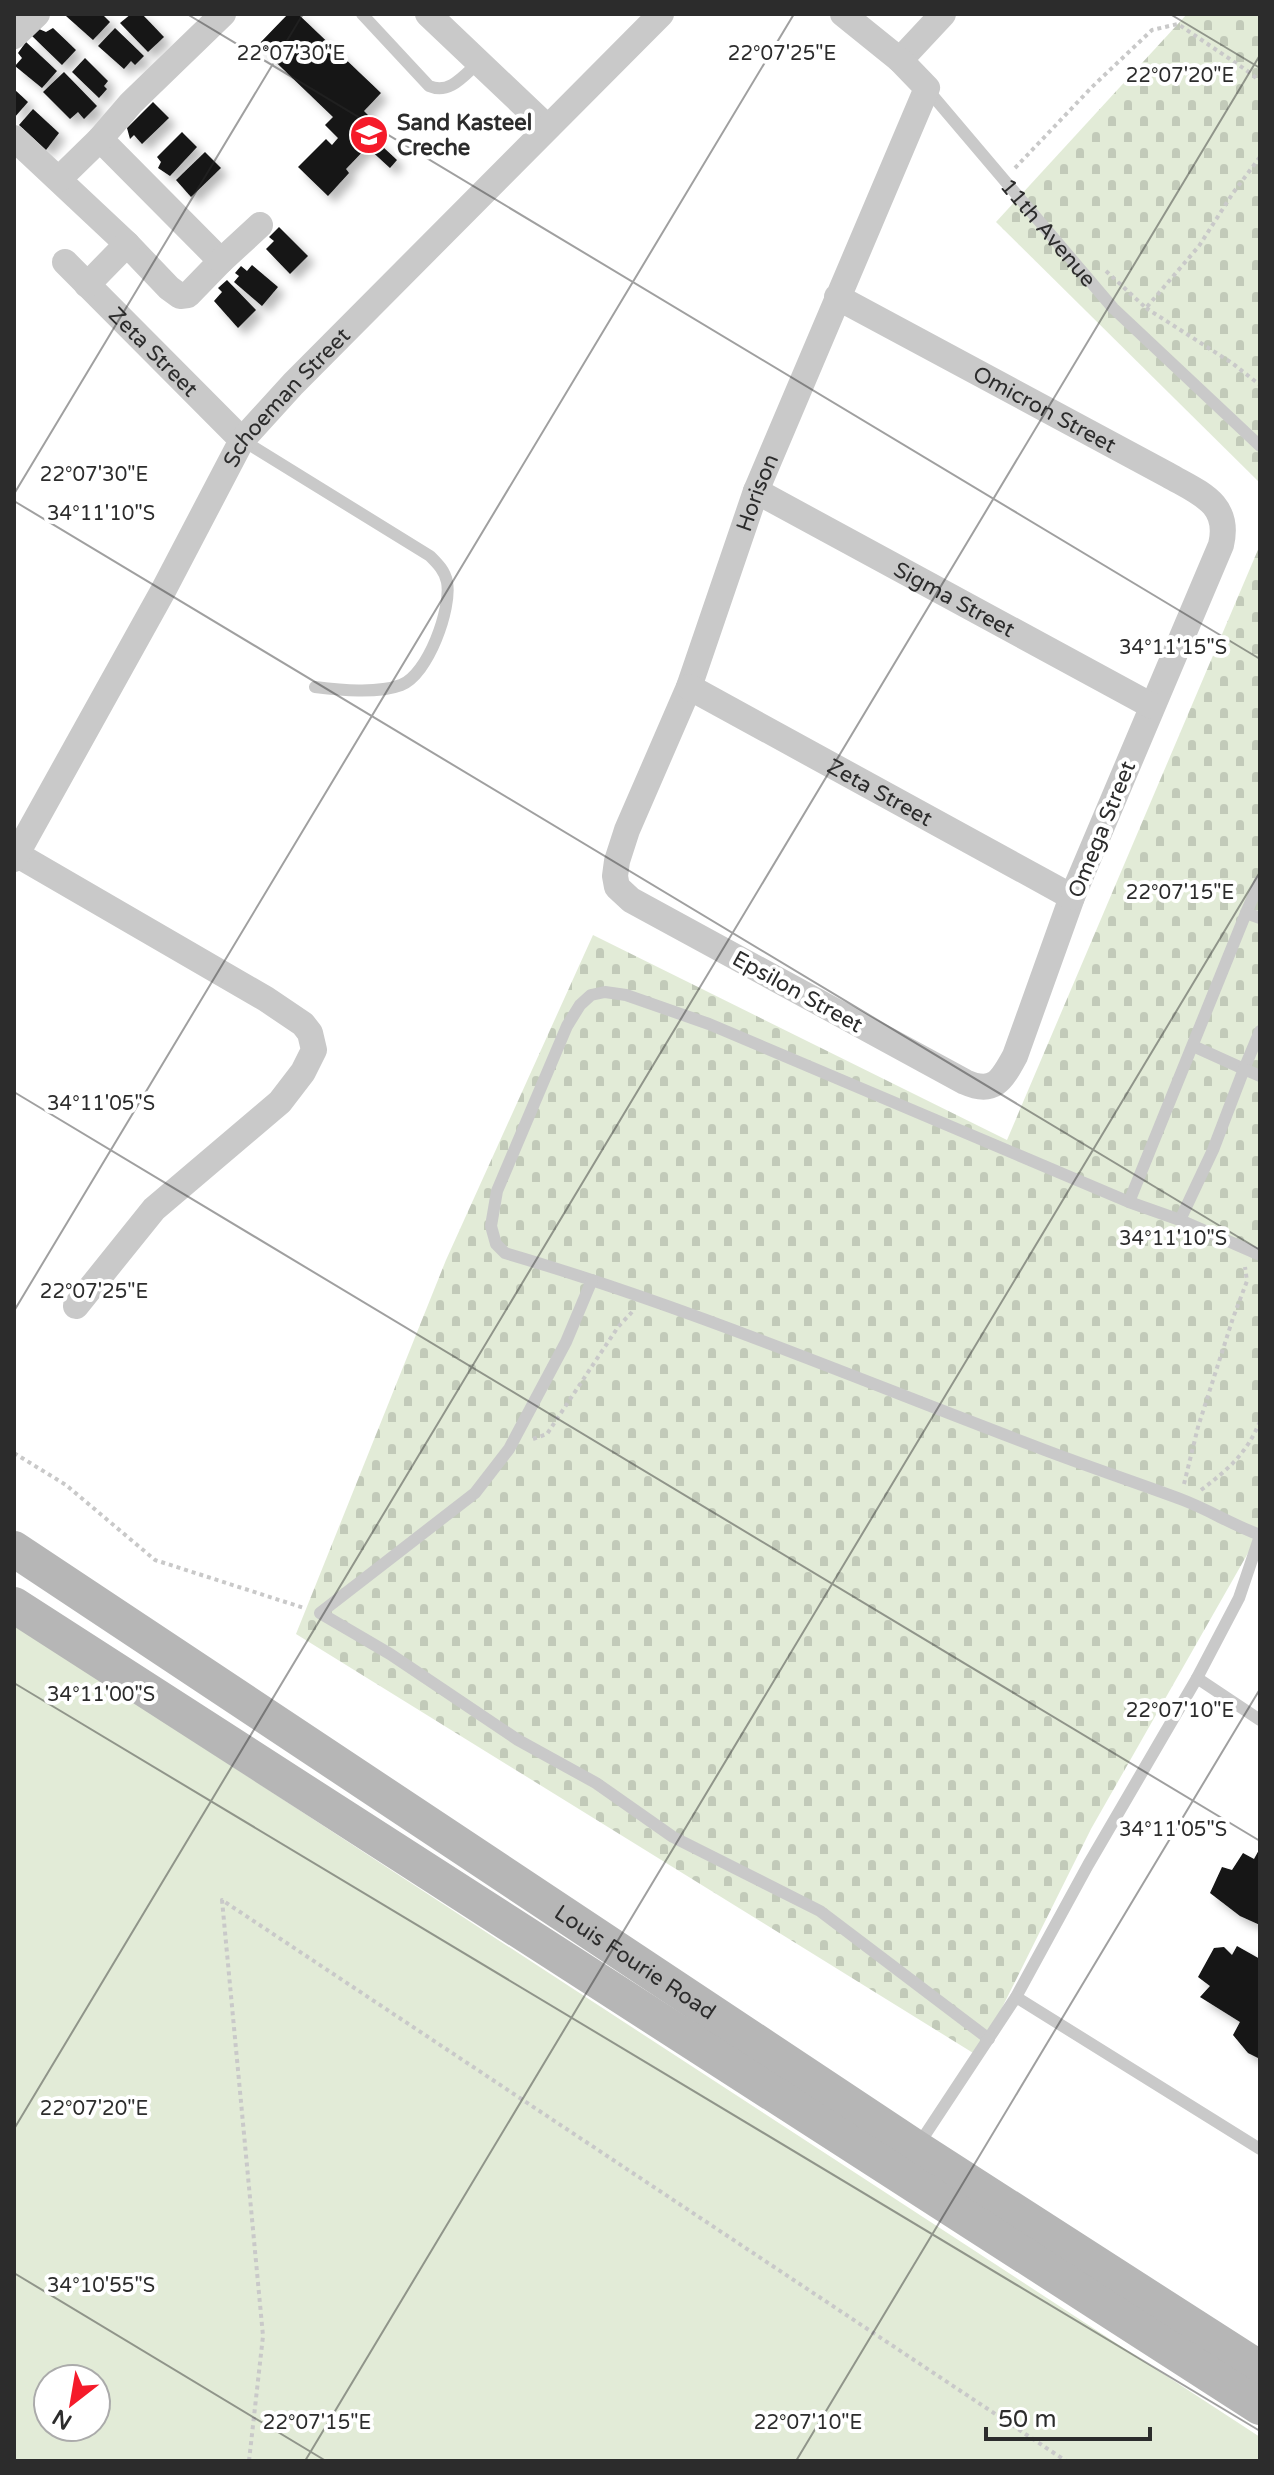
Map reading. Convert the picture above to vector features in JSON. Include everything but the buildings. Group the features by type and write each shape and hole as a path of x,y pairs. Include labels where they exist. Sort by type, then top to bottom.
{"main road":[{"name":"Louis Fourie Road","path":"14,1549 909,2161 1260,2407"},
{"name":"Louis Fourie Road","path":"14,1605 909,2161 1260,2369"}],"street":[{"path":"14,36 37,14"},
{"path":"59,179 131,103 223,14"},
{"path":"428,14 547,127"},
{"name":"Schoeman Street","path":"15,857 163,591 242,440 293,384 661,14"},
{"name":"11th Avenue","path":"843,14 900,60 927,88"},
{"path":"900,60 943,14"},
{"name":"Horison","path":"631,900 617,887 615,876 627,830 689,687 756,491 927,88"},
{"path":"14,138 180,296 188,295 260,225"},
{"path":"100,139 221,261"},
{"path":"87,285 127,244"},
{"name":"Zeta Street","path":"65,262 242,440"},
{"name":"Omicron Street","path":"837,297 1208,499 1223,517 1225,530 1221,545"},
{"name":"Sigma Street","path":"756,491 1152,706"},
{"name":"Omega Street","path":"965,1082 981,1087 990,1086 1003,1079 1015,1056 1072,897 1221,545"},
{"name":"Zeta Street","path":"689,687 1072,897"},
{"path":"15,857 266,999 303,1024 314,1044 303,1072 280,1102 154,1209 76,1306"},
{"name":"Epsilon Street","path":"631,900 965,1082"}],"lane":[{"path":"362,14 429,86 442,90 451,87 479,62"},
{"name":"11th Avenue","path":"927,88 1113,308 1260,446"},
{"path":"242,440 430,556 441,566 447,583 444,615 426,662 403,685 355,692 315,687"},
{"path":"1129,1202 1260,881"},
{"path":"1246,913 1260,918"},
{"path":"909,2161 1016,1997 1088,1865 1197,1678 1239,1598 1260,1536 1186,1501 1029,1445 879,1385 592,1280 505,1253 496,1244 491,1226 497,1191 567,1026 580,1005 591,995 605,992 626,995 709,1024 1260,1255"},
{"path":"1180,1220 1213,1150 1260,1031"},
{"path":"1193,1046 1260,1076"},
{"path":"592,1280 566,1342 509,1449 475,1493 320,1613 390,1654 518,1740 596,1783 673,1837 820,1911 989,2039"},
{"path":"1197,1678 1260,1720"},
{"path":"1016,1997 1260,2149"}],"path":[{"path":"1010,176 1029,151 1152,30 1178,24 1260,81"},
{"path":"1146,308 1199,246 1260,157"},
{"path":"1106,271 1146,308 1232,363 1260,385"},
{"path":"1186,1501 1184,1480 1198,1427 1247,1281 1243,1249"},
{"path":"509,1449 547,1434 618,1327 645,1299"},
{"path":"1186,1501 1222,1474 1251,1443 1260,1421"},
{"path":"14,1453 66,1485 155,1560 320,1613"},
{"path":"249,2461 263,2336 222,1900 1066,2461"}],"green space":[{"path":"1187,14 1260,14 1260,483 996,222"},
{"path":"1260,545 1260,1532 1091,1829 978,2056 296,1634 446,1260 593,935 1007,1140"},
{"path":"14,1624 1260,2437 1260,2461 14,2461"}],"place":[{"name":"Sand Kasteel Creche","path":"369,135"}]}
